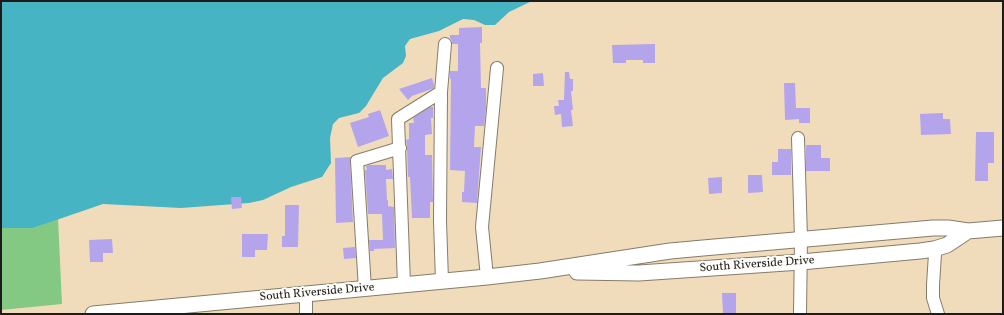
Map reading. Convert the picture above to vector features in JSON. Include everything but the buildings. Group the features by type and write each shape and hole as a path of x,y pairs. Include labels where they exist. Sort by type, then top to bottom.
{"main road":[{"name":"South Riverside Drive","path":"93,314 150,311 306,294 442,282 540,271 670,251 933,228 948,228 968,231 1003,228"},
{"name":"South Riverside Drive","path":"540,271 639,274 801,262 920,251 947,245 968,231"}],"street":[{"path":"442,282 440,221 441,92 445,44"},
{"path":"487,277 482,227 497,68"},
{"path":"404,285 398,119 441,92"},
{"path":"798,138 801,239 800,314"},
{"path":"365,289 356,160 400,148"},
{"path":"934,249 936,254 933,298 938,314"},
{"path":"306,294 306,314"}],"green space":[{"path":"58,219 62,304 1,310 1,228 33,228"}],"water":[{"path":"1,1 532,1 509,12 495,25 485,25 474,20 463,19 439,31 410,39 405,46 406,56 403,63 383,78 366,106 359,113 339,118 333,124 330,138 331,163 322,177 291,187 263,200 249,203 181,208 103,204 33,228 1,228"}]}
